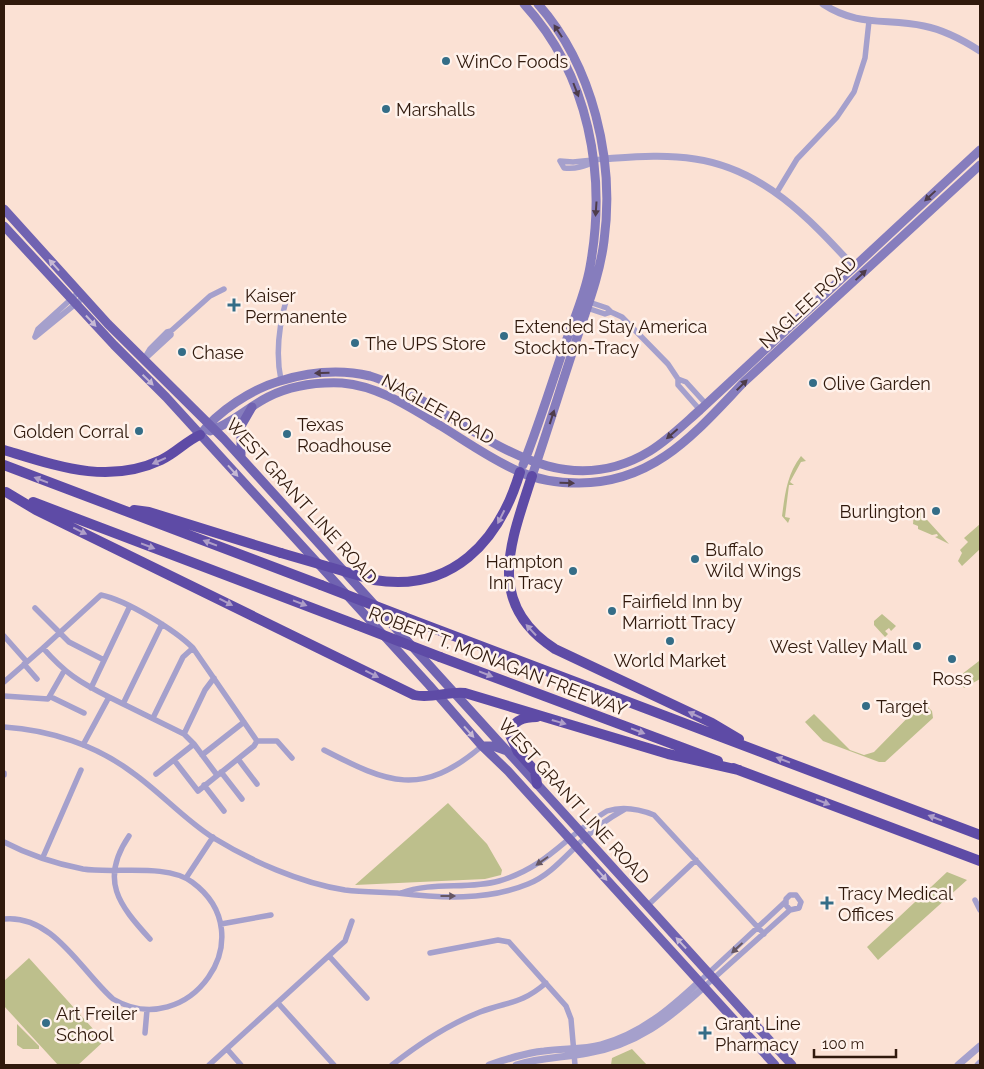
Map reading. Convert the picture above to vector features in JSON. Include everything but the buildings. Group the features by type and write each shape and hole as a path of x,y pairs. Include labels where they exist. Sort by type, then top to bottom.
{"highway":[{"path":"4,450 72,470 106,473 136,469 155,463 200,435"},
{"name":"ROBERT T. MONAGAN FREEWAY","path":"4,465 980,835"},
{"path":"114,507 149,512 374,580 401,583 423,580 452,569 470,558 482,546 497,525 520,472"},
{"path":"532,476 513,538 508,566 513,602 527,626 540,640 555,649 712,723 752,748"},
{"path":"5,492 36,510 408,692 427,697 454,692 472,695 703,764 739,770"},
{"name":"ROBERT T. MONAGAN FREEWAY","path":"5,492 980,861"},
{"path":"537,784 535,770 518,752 510,735 514,724 520,720 542,717"}],"main road":[{"path":"520,472 590,268 599,160 564,60 524,4"},
{"path":"532,476 588,305 604,242 606,205 594,110 580,71 556,27 538,4"},
{"name":"NAGLEE ROAD","path":"200,435 259,390 281,380 316,372 340,372 371,376 396,386 525,460 567,470 616,465 650,451 703,407 980,150"},
{"name":"NAGLEE ROAD","path":"212,426 283,390 314,384 343,384 367,388 400,402 520,472 532,476 561,483 588,483 628,475 663,459 713,416 744,382 980,165"},
{"name":"WEST GRANT LINE ROAD","path":"4,209 81,295 241,457 792,1065"},
{"name":"WEST GRANT LINE ROAD","path":"4,226 73,302 200,435 775,1065"},
{"path":"241,457 241,426 252,407"},
{"path":"482,746 493,746 508,751"}],"street":[{"path":"823,4 846,15 869,22 900,22 933,28 951,35 980,52"},
{"path":"778,192 797,159 837,117 854,92 865,58 869,22"},
{"path":"599,160 585,167 574,169 564,168 560,161 573,162 599,160 658,156 696,159 751,178 778,192 801,211 853,266"},
{"path":"144,359 150,349 167,332 172,332 210,296 224,289"},
{"path":"73,302 38,329 35,336 81,295"},
{"path":"281,380 278,364 278,342 287,297"},
{"path":"588,305 605,314 611,312 622,317 668,364 678,379 686,382 703,407"},
{"path":"4,682 101,595 176,632 193,648 257,741"},
{"path":"35,608 69,642 104,660"},
{"path":"91,688 129,608"},
{"path":"123,704 162,624"},
{"path":"4,636 38,679"},
{"path":"43,648 64,671 91,688 184,734 242,799"},
{"path":"153,718 183,657 193,648"},
{"path":"51,697 64,671"},
{"path":"184,734 205,690 214,678"},
{"path":"4,696 42,700 51,697 84,713"},
{"path":"83,745 109,697"},
{"path":"202,755 244,722"},
{"path":"4,727 36,730 104,754 133,772 177,810 213,837 260,862 328,887 415,896 472,896 517,888 546,874 576,846 583,834"},
{"path":"257,741 277,741 292,758"},
{"path":"174,760 198,791 254,746 257,741"},
{"path":"156,774 194,744"},
{"path":"324,750 373,774 393,780 410,781 446,773 482,746"},
{"path":"238,759 258,784"},
{"path":"43,857 81,770"},
{"path":"204,786 224,810"},
{"path":"399,894 416,887 498,882 536,866 570,839 583,834 625,809 642,810 654,815 761,931"},
{"path":"130,836 115,862 116,891 126,913 150,940"},
{"path":"186,878 213,837"},
{"path":"4,842 43,857 84,869 115,872 159,872 186,878 204,893 212,903 221,924 222,938 218,961 206,980 178,1004 158,1010 147,1010 122,1004 113,999 47,930 22,920 4,919"},
{"path":"647,906 696,860"},
{"path":"516,1065 538,1058 574,1052 606,1043 639,1030 702,985 761,931 790,910 799,908 800,899 793,894 788,897 761,931"},
{"path":"975,900 980,910"},
{"path":"785,902 790,910"},
{"path":"221,924 271,914"},
{"path":"209,1065 345,941 352,921"},
{"path":"430,953 498,940 509,942 560,998 571,1019 575,1065"},
{"path":"329,956 367,998"},
{"path":"392,1065 430,1036 455,1022 483,1011 525,999 546,983"},
{"path":"278,1003 334,1065"},
{"path":"145,1033 147,1010"},
{"path":"958,1065 980,1046"},
{"path":"227,1049 242,1065"},
{"path":"489,1065 545,1050 574,1052"}],"green space":[{"path":"801,456 806,461 801,462 790,482 794,485 789,485 785,517 790,518 788,523 782,516 786,492 790,477"},
{"path":"919,511 949,544 935,537 938,536 937,534 932,535 918,529 918,526 913,524 914,512"},
{"path":"980,524 980,549 962,566 958,561 962,553 960,550 968,542 964,538"},
{"path":"882,614 896,626 891,631 889,628 885,631 888,634 885,637 874,625 874,621"},
{"path":"979,661 980,679 964,688 957,678"},
{"path":"923,702 932,711 933,718 885,762 879,762 823,741 805,722 814,714 850,750 864,755 874,752"},
{"path":"448,803 487,844 502,870 501,875 485,879 355,885"},
{"path":"947,872 967,880 878,960 867,947"},
{"name":"Art Freiler School","path":"29,958 104,1041 78,1065 58,1065 4,1006 4,981"},
{"path":"17,1024 39,1046 39,1049 23,1049 17,1045"},
{"path":"632,1049 647,1065 611,1065 612,1058"}],"place":[{"name":"WinCo Foods","path":"446,61"},
{"name":"Marshalls","path":"386,109"},
{"name":"Kaiser Permanente","path":"234,305"},
{"name":"Extended Stay America Stockton-Tracy","path":"504,336"},
{"name":"The UPS Store","path":"355,343"},
{"name":"Chase","path":"182,352"},
{"name":"Olive Garden","path":"813,383"},
{"name":"Golden Corral","path":"139,431"},
{"name":"Texas Roadhouse","path":"287,434"},
{"name":"Burlington","path":"936,511"},
{"name":"Buffalo Wild Wings","path":"695,559"},
{"name":"Hampton Inn Tracy","path":"573,571"},
{"name":"Fairfield Inn by Marriott Tracy","path":"612,611"},
{"name":"World Market","path":"670,641"},
{"name":"West Valley Mall","path":"917,646"},
{"name":"Ross","path":"952,659"},
{"name":"Target","path":"866,706"},
{"name":"Tracy Medical Offices","path":"827,903"},
{"name":"Art Freiler School","path":"46,1023"},
{"name":"Grant Line Pharmacy","path":"705,1033"}]}
